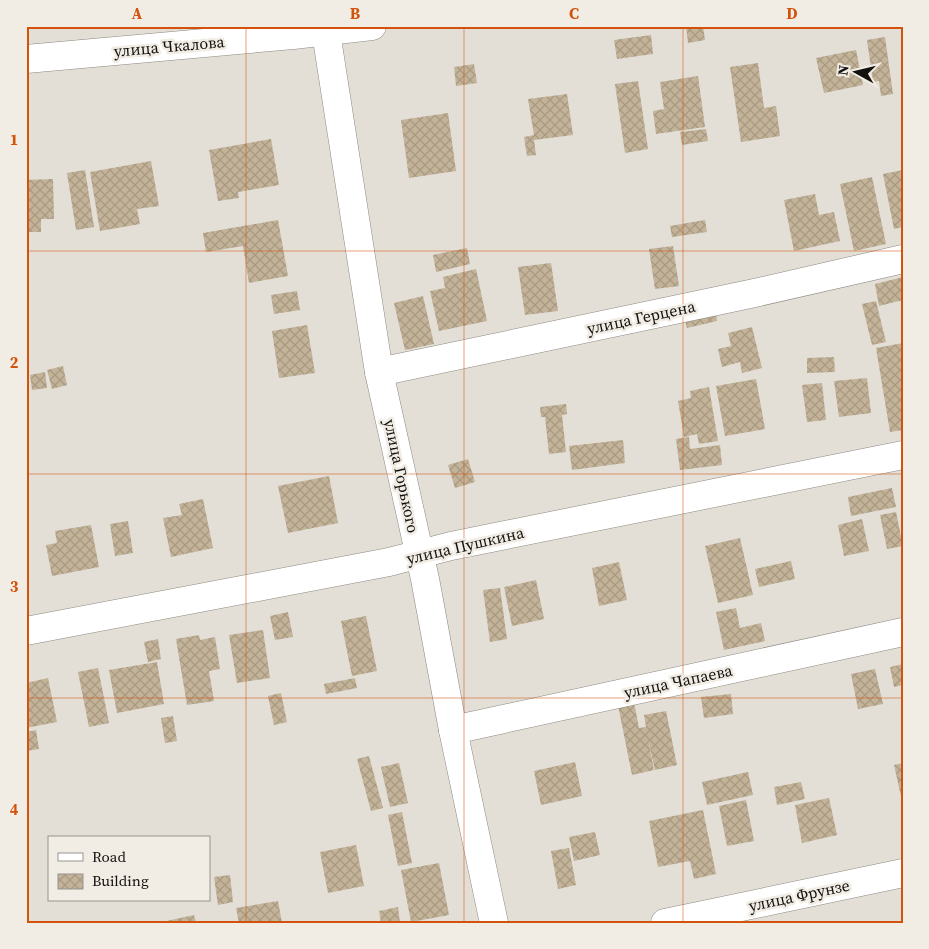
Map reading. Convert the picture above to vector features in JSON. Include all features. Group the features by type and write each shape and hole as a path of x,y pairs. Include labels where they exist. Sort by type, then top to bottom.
{"street":[{"name":"улица Чкалова","path":"26,58 293,36 325,28 372,26"},
{"name":"улица Горького","path":"325,28 379,372 419,555 453,730 494,923"},
{"name":"улица Герцена","path":"379,372 750,294 903,259"},
{"name":"улица Пушкина","path":"26,631 419,555 451,546 903,455"},
{"name":"улица Чапаева","path":"453,730 903,632"},
{"name":"улица Фрунзе","path":"665,923 903,873"}],"building":[{"path":"686,26 703,26 705,40 688,43"},
{"path":"651,35 653,54 617,59 614,40"},
{"path":"885,37 893,94 881,96 879,81 873,82 867,40"},
{"path":"856,50 863,85 824,93 816,58"},
{"path":"758,63 764,108 776,106 780,136 741,142 730,67"},
{"path":"474,64 477,83 456,86 454,67"},
{"path":"698,76 705,127 656,134 653,111 664,109 660,82"},
{"path":"638,81 648,149 625,153 615,84"},
{"path":"567,94 573,135 534,140 536,155 527,156 524,137 534,135 528,99"},
{"path":"448,113 456,171 409,178 401,120"},
{"path":"706,129 708,141 682,145 680,132"},
{"path":"271,139 279,185 238,192 239,198 218,201 209,150"},
{"path":"151,161 159,206 137,209 140,224 100,231 90,172"},
{"path":"85,170 94,227 76,230 67,173"},
{"path":"903,170 903,227 894,229 883,174"},
{"path":"872,177 886,244 854,251 840,184"},
{"path":"53,179 54,219 41,219 41,232 26,232 26,180"},
{"path":"815,194 819,215 834,212 840,241 794,251 784,200"},
{"path":"278,220 288,276 249,283 243,246 206,252 203,233"},
{"path":"705,220 707,232 672,237 670,226"},
{"path":"673,246 679,286 655,289 649,249"},
{"path":"467,248 470,264 436,272 433,255"},
{"path":"551,263 558,311 525,315 518,267"},
{"path":"476,269 487,321 439,331 430,291 445,288 443,277"},
{"path":"903,277 903,300 879,306 875,284"},
{"path":"297,291 300,310 274,314 271,295"},
{"path":"423,296 434,344 405,350 394,303"},
{"path":"876,301 886,342 872,345 862,304"},
{"path":"716,314 717,321 687,328 685,321"},
{"path":"307,325 315,373 279,378 272,331"},
{"path":"752,327 762,368 742,373 740,362 722,367 718,349 731,346 728,333"},
{"path":"903,343 903,430 890,432 876,348"},
{"path":"834,357 835,372 807,373 807,358"},
{"path":"63,366 67,385 52,389 47,370"},
{"path":"45,372 47,388 32,390 30,375"},
{"path":"867,378 871,413 839,417 834,381"},
{"path":"756,379 765,429 725,436 716,386"},
{"path":"822,383 826,420 807,422 802,385"},
{"path":"709,387 718,441 699,444 697,434 684,437 678,401 691,398 690,391"},
{"path":"566,404 567,414 562,415 566,452 549,454 545,417 541,417 540,407"},
{"path":"689,437 690,449 720,445 722,465 680,470 676,439"},
{"path":"623,440 625,463 572,470 569,446"},
{"path":"468,459 475,482 455,488 448,465"},
{"path":"329,476 338,523 288,533 278,486"},
{"path":"892,488 896,507 851,516 848,497"},
{"path":"203,499 213,548 171,557 163,518 182,515 179,504"},
{"path":"896,512 903,546 887,549 880,515"},
{"path":"862,519 869,551 844,556 838,525"},
{"path":"128,521 133,553 115,556 110,524"},
{"path":"91,525 99,567 52,576 46,545 57,543 55,531"},
{"path":"740,538 753,595 718,603 705,546"},
{"path":"791,561 795,579 759,587 755,569"},
{"path":"619,562 627,600 599,606 592,568"},
{"path":"536,580 544,619 512,626 504,587"},
{"path":"500,588 507,639 490,642 483,590"},
{"path":"736,608 740,628 761,623 765,641 724,650 716,612"},
{"path":"288,612 293,637 275,640 270,616"},
{"path":"366,616 377,671 352,676 341,621"},
{"path":"263,630 270,678 237,683 229,635"},
{"path":"199,635 200,640 215,637 220,669 209,671 214,701 187,705 176,639"},
{"path":"158,639 161,659 148,662 144,642"},
{"path":"157,662 164,704 117,713 109,670"},
{"path":"903,664 903,685 894,687 890,667"},
{"path":"98,668 109,723 89,727 78,672"},
{"path":"875,669 883,704 858,709 851,674"},
{"path":"48,678 57,722 26,728 26,683"},
{"path":"355,678 357,688 326,694 324,684"},
{"path":"281,693 287,722 274,725 268,696"},
{"path":"731,694 733,714 704,718 701,697"},
{"path":"634,702 639,728 646,727 644,715 666,711 677,765 655,770 648,739 654,770 632,775 618,705"},
{"path":"173,716 177,741 165,743 161,718"},
{"path":"36,730 39,749 26,751 26,732"},
{"path":"369,756 383,808 371,811 357,759"},
{"path":"575,762 582,796 541,805 534,771"},
{"path":"399,763 408,803 390,807 381,767"},
{"path":"903,763 903,801 902,801 894,765"},
{"path":"748,772 753,795 707,805 702,782"},
{"path":"801,782 805,799 777,805 774,787"},
{"path":"829,798 837,835 802,843 795,805"},
{"path":"746,800 754,841 727,846 719,806"},
{"path":"703,810 716,874 694,879 690,861 658,867 649,821"},
{"path":"402,812 412,863 398,866 388,815"},
{"path":"595,832 600,855 574,861 569,837"},
{"path":"356,845 364,886 328,893 320,852"},
{"path":"569,848 576,885 558,889 551,851"},
{"path":"439,863 449,915 411,922 401,870"},
{"path":"230,875 233,902 218,905 214,877"},
{"path":"278,901 282,923 239,923 236,908"},
{"path":"398,907 400,923 381,923 379,911"},
{"path":"194,915 196,923 162,923 162,922"}]}
